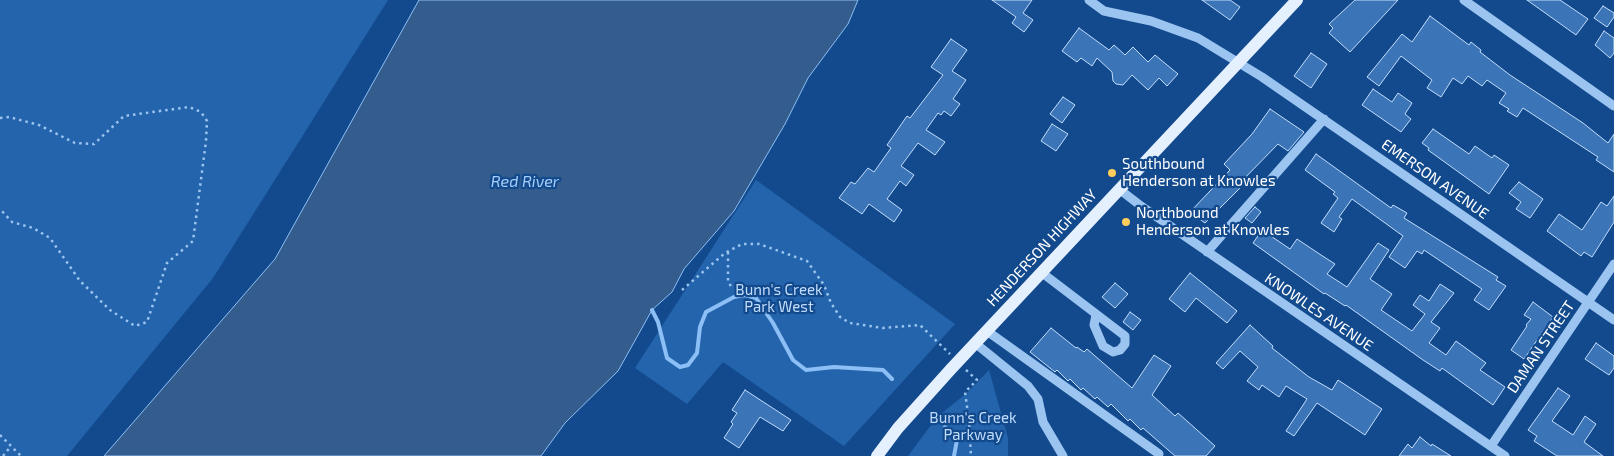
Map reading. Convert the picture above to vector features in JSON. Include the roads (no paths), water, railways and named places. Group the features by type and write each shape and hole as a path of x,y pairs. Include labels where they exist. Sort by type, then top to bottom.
{"main road":[{"name":"HENDERSON HIGHWAY","path":"877,456 898,428 958,361 1238,63 1287,5 1297,0"}],"street":[{"name":"EMERSON AVENUE","path":"1089,0 1104,12 1151,21 1198,38 1324,119 1614,320"},
{"path":"1464,0 1614,106"},
{"path":"1207,252 1324,119"},
{"name":"KNOWLES AVENUE","path":"1119,189 1207,252 1505,456"},
{"name":"DAMAN STREET","path":"1491,446 1614,264"},
{"path":"1041,272 1096,315"},
{"path":"987,331 1159,454"},
{"path":"975,343 1028,386 1038,399 1043,422 1063,456"}],"water":[{"name":"Red River","path":"419,0 858,0 848,24 808,78 785,124 734,211 684,269 672,292 652,310 618,371 565,423 541,456 104,456 275,259"}],"waterway":[{"path":"652,310 658,322 667,358 680,367 688,365 697,353 700,327 706,312 734,297 745,295 756,298 773,323 793,360 806,370 834,367 883,370 892,379"},
{"path":"945,427 957,440 954,456"}],"place":[{"name":"Southbound Henderson at Knowles","path":"1112,173"},
{"name":"Northbound Henderson at Knowles","path":"1126,222"}],"park label":[{"name":"Bunn's Creek Park West","path":"779,298"},
{"name":"Bunn's Creek Parkway","path":"973,426"}]}
